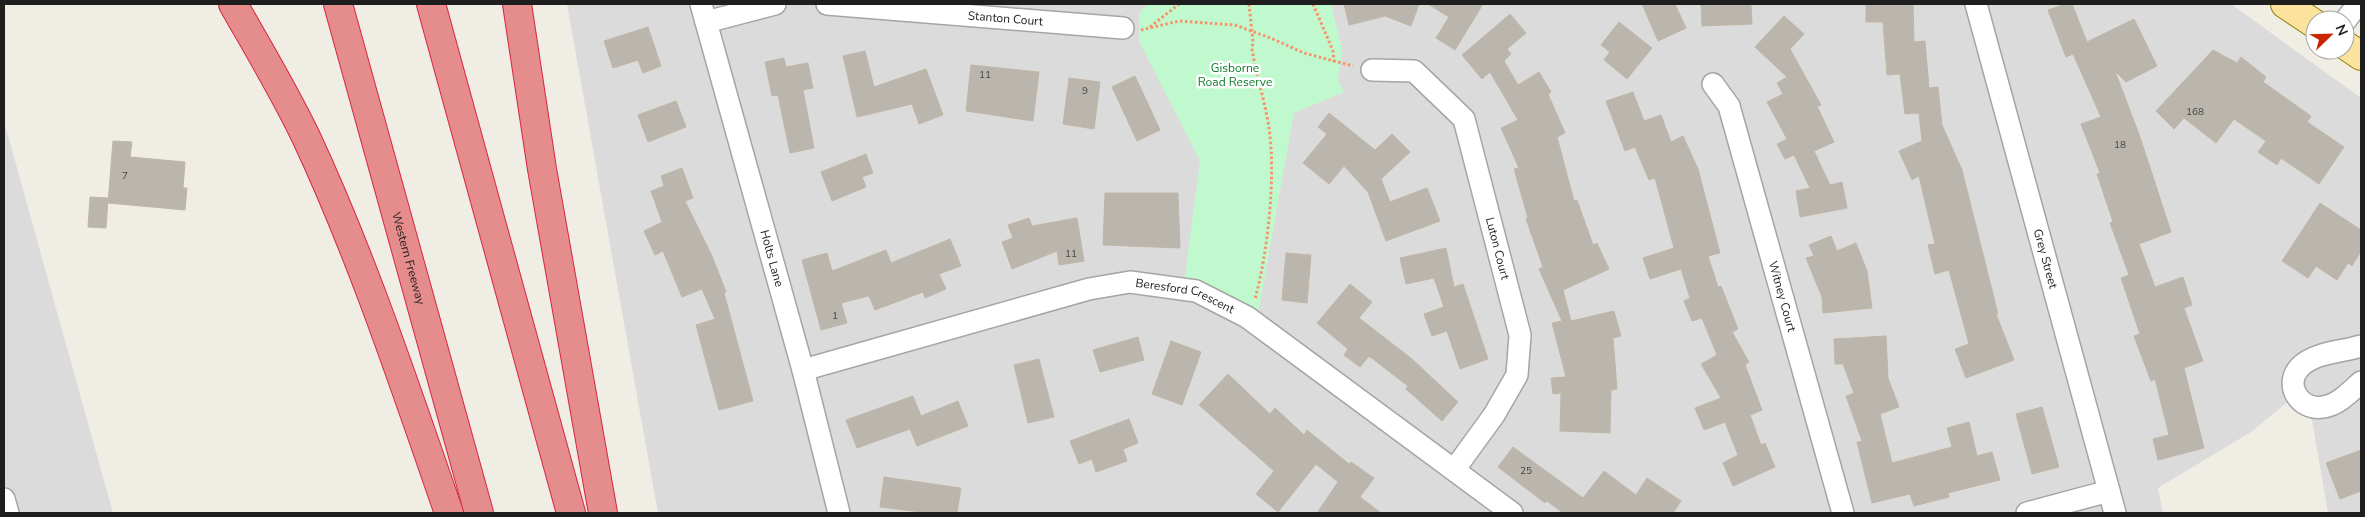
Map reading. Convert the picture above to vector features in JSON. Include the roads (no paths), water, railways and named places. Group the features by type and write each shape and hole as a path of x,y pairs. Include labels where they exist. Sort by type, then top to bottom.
{"highway":[{"path":"233,4 306,136 334,201 393,352 449,513"},
{"name":"Western Freeway","path":"338,4 478,513"},
{"path":"431,4 571,513"},
{"path":"517,4 542,169 603,513"}],"main road":[{"path":"2285,4 2305,17"}],"street":[{"path":"704,13 775,4"},
{"name":"Stanton Court","path":"828,4 1123,28"},
{"name":"Grey Street","path":"1976,4 2115,513"},
{"name":"Holts Lane","path":"704,13 803,370 839,513"},
{"name":"Luton Court","path":"1372,70 1414,71 1464,119 1520,335 1516,375 1494,415 1454,470"},
{"name":"Witney Court","path":"1713,84 1730,106 1843,513"},
{"name":"Beresford Crescent","path":"803,370 1089,289 1130,282 1196,291 1250,319 1512,513"},
{"path":"2361,346 2328,353 2300,367 2293,378 2293,389 2299,400 2309,406 2322,407 2336,403 2361,382"},
{"path":"2027,513 2109,491"},
{"path":"4,500 8,513"}],"park label":[{"name":"Gisborne Road Reserve","path":"1235,75"}]}
